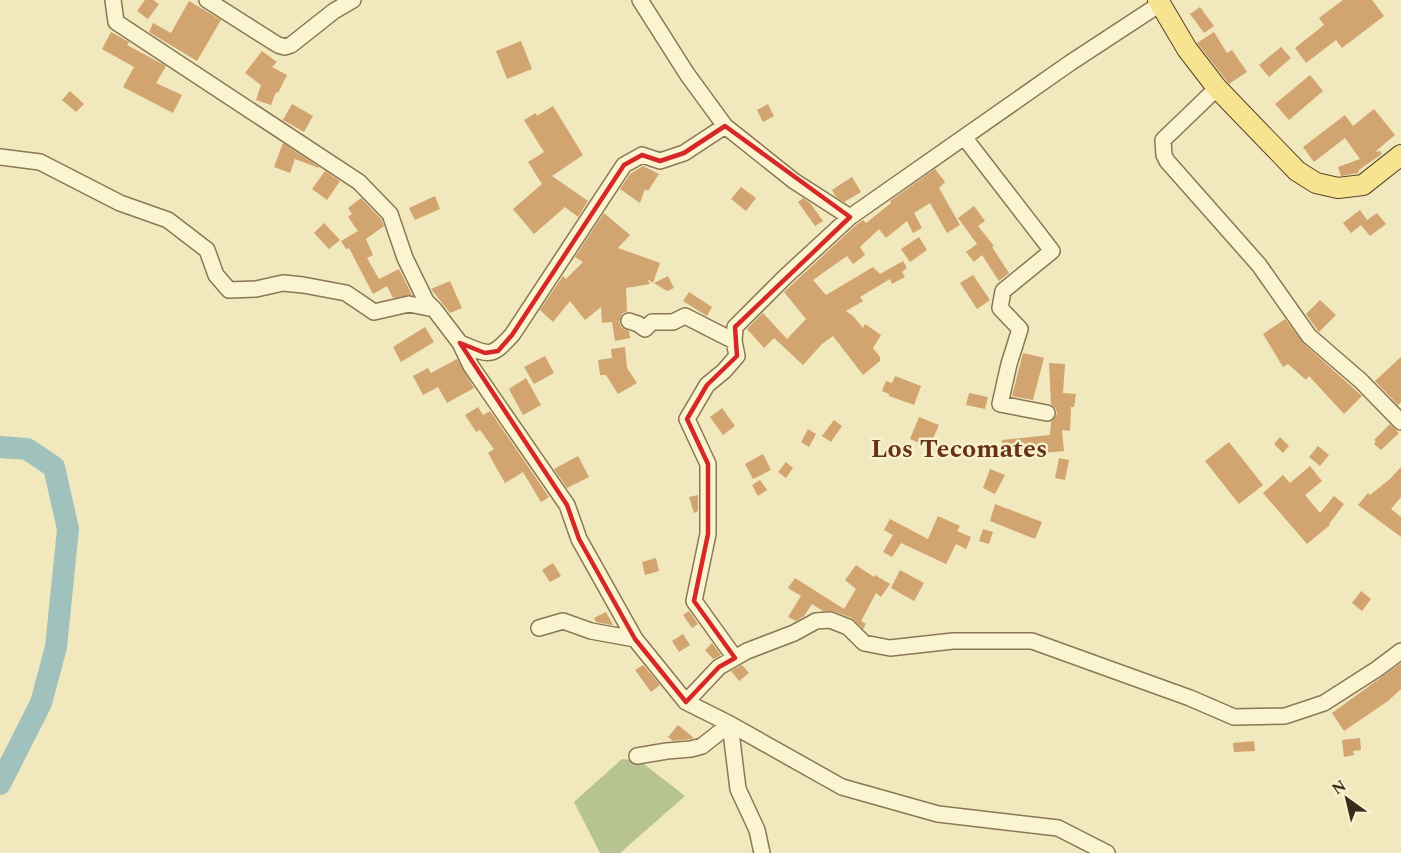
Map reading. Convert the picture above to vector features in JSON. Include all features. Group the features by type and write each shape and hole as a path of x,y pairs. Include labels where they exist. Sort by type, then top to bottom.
{"main road":[{"path":"1159,2 1187,49 1217,88 1297,171 1316,183 1338,188 1363,185 1401,154"}],"street":[{"path":"113,0 116,22 359,182 390,214 405,258 426,301 460,343 471,366 567,505 579,539 635,639 686,702 842,787 938,814 1058,828 1107,853"},
{"path":"207,0 278,45 285,47 291,45 334,10 353,0"},
{"path":"640,0 687,74 725,126 794,181 850,217"},
{"path":"735,658 694,601 708,534 708,464 687,420 707,385 737,356 734,341 735,327 850,217 1159,2"},
{"path":"1217,88 1163,140 1167,161 1258,265 1309,336 1361,381 1401,422"},
{"path":"460,343 486,353 498,351 513,335 624,165 642,155 660,161 684,153 725,126"},
{"path":"964,137 1052,251 1004,291 1000,308 1020,329 1000,404 1047,413"},
{"path":"0,157 40,162 120,203 168,220 207,250 216,275 229,290 256,289 283,283 346,293 374,312 409,304 434,309"},
{"path":"629,321 645,329 652,322 673,322 685,316 734,341"},
{"path":"686,702 719,667 747,651 823,620 830,620 848,627 864,643 890,648 953,640 1032,641 1190,698 1234,717 1285,716 1324,703 1401,651"},
{"path":"538,628 563,621 591,631 635,639"},
{"path":"637,756 702,746 730,724"},
{"path":"730,724 738,789 757,830 762,853"}],"highlighted area":[{"path":"725,126 850,217 735,327 737,356 707,385 687,419 708,464 708,534 694,601 735,658 719,667 686,702 635,639 579,539 567,505 460,343 485,353 498,351 512,335 624,165 642,155 660,161 684,153"}],"green space":[{"path":"622,759 640,761 685,796 620,853 600,853 574,802"}],"building":[{"path":"145,0 153,0 159,4 148,19 137,11"},
{"path":"1343,0 1372,0 1384,16 1342,48 1336,40 1306,63 1295,48 1324,25 1319,18"},
{"path":"189,1 221,20 197,61 149,32 153,23 171,33"},
{"path":"1200,7 1214,26 1204,33 1190,14"},
{"path":"111,32 129,42 127,45 166,66 156,83 182,95 173,113 123,87 134,67 102,49"},
{"path":"1214,32 1227,53 1232,50 1247,72 1229,84 1197,43"},
{"path":"521,41 532,69 507,79 496,51"},
{"path":"1281,47 1291,58 1269,77 1259,65"},
{"path":"262,51 277,62 272,67 287,75 271,105 256,100 261,85 245,73"},
{"path":"1310,75 1323,91 1289,120 1275,104"},
{"path":"70,91 84,104 76,112 62,100"},
{"path":"292,104 313,116 304,132 283,120"},
{"path":"768,104 774,116 763,122 757,110"},
{"path":"553,106 583,155 552,176 588,201 578,217 565,207 534,234 513,209 542,184 528,162 544,152 524,120 536,113 537,116"},
{"path":"1374,109 1395,135 1376,151 1382,154 1358,173 1341,176 1338,167 1360,159 1345,138 1314,162 1303,147 1345,115 1353,126"},
{"path":"283,143 319,168 295,159 290,173 274,167"},
{"path":"643,166 659,174 648,191 645,189 640,203 620,189 630,174"},
{"path":"935,169 945,182 939,188 960,225 947,233 930,203 914,213 922,228 913,233 907,221 886,238 879,229 860,247 865,255 853,264 847,256 813,280 826,295 873,267 880,274 903,261 907,268 902,272 905,277 892,284 890,279 860,297 863,301 846,311 863,328 865,324 881,335 873,348 880,357 880,361 863,375 833,336 822,344 803,365 774,338 764,348 747,329 763,313 787,339 806,319 784,292 856,225 863,220 866,223 891,203 890,201"},
{"path":"325,171 340,181 327,200 312,189"},
{"path":"852,177 861,192 844,202 836,197 832,190"},
{"path":"741,187 756,198 746,211 731,199"},
{"path":"435,196 440,209 415,220 409,208"},
{"path":"361,198 381,219 384,226 366,239 373,255 367,258 379,279 399,269 412,295 393,298 387,286 373,294 349,248 346,249 341,241 358,231 348,217 352,214 348,208"},
{"path":"803,198 810,203 823,221 815,226 798,202"},
{"path":"974,206 985,221 978,226 994,246 992,247 1009,273 999,281 982,255 974,262 966,252 977,244 958,218"},
{"path":"1360,210 1367,220 1377,213 1386,224 1370,236 1361,225 1351,233 1343,223"},
{"path":"604,213 630,235 618,248 660,263 653,283 647,279 650,284 626,288 627,311 622,314 619,322 622,328 629,331 630,338 615,341 612,322 602,323 601,307 585,320 570,301 553,322 540,310 563,276 566,279 583,262 575,257"},
{"path":"324,223 340,240 329,249 314,233"},
{"path":"919,237 927,250 910,262 901,249"},
{"path":"973,275 990,300 977,309 960,283"},
{"path":"668,276 674,288 667,291 654,283"},
{"path":"450,281 462,308 450,313 431,289"},
{"path":"689,292 712,307 707,316 683,301"},
{"path":"1320,300 1336,315 1319,332 1306,314"},
{"path":"1285,319 1303,343 1362,396 1344,414 1309,376 1306,380 1288,364 1283,367 1263,334"},
{"path":"425,327 434,342 401,362 393,347"},
{"path":"625,347 627,368 637,383 618,394 606,375 600,375 598,360 612,358 611,349"},
{"path":"1023,353 1044,358 1033,400 1012,396"},
{"path":"545,356 554,373 534,384 524,367"},
{"path":"1401,357 1401,402 1398,405 1375,381"},
{"path":"457,359 474,388 447,403 438,387 423,395 413,376 428,368 431,373"},
{"path":"1049,363 1065,364 1063,393 1076,394 1074,407 1071,407 1070,431 1062,430 1064,451 1004,457 1002,440 1050,435 1051,422 1057,414 1051,404"},
{"path":"895,376 921,386 914,405 882,391 886,381 892,383"},
{"path":"526,378 541,405 523,415 509,389"},
{"path":"969,393 988,397 985,409 966,405"},
{"path":"478,407 483,415 490,411 549,497 541,502 523,472 505,483 488,453 494,449 480,430 476,432 465,415"},
{"path":"722,408 735,426 723,435 710,417"},
{"path":"919,417 939,425 929,447 910,439"},
{"path":"834,420 842,426 831,442 822,436"},
{"path":"1390,424 1399,433 1381,450 1374,444 1376,441 1374,440"},
{"path":"808,429 816,434 809,447 801,442"},
{"path":"1280,437 1289,446 1283,453 1274,444"},
{"path":"1229,442 1263,485 1239,504 1205,461"},
{"path":"1318,446 1329,455 1320,466 1309,457"},
{"path":"763,454 771,470 753,479 745,464"},
{"path":"578,456 589,477 567,488 554,469"},
{"path":"1059,458 1069,460 1065,480 1055,478"},
{"path":"786,462 793,468 786,478 778,472"},
{"path":"1310,466 1322,481 1305,495 1320,513 1334,496 1344,504 1330,525 1307,544 1263,493 1283,475 1290,483"},
{"path":"1401,467 1401,497 1391,509 1401,517 1401,537 1358,505 1368,493 1370,495"},
{"path":"990,469 1005,475 995,494 983,488"},
{"path":"760,480 767,490 758,496 752,485"},
{"path":"698,495 698,511 694,513 689,497"},
{"path":"995,504 1042,522 1035,539 990,521"},
{"path":"938,516 960,526 957,531 971,537 966,549 956,544 946,564 901,543 892,557 883,552 893,535 884,530 890,519 928,539"},
{"path":"983,529 993,532 989,544 979,541"},
{"path":"656,558 659,571 645,575 642,562"},
{"path":"553,563 561,576 550,582 542,570"},
{"path":"856,565 890,584 881,597 876,593 861,621 866,624 863,629 852,618 833,611 823,611 812,604 804,616 796,621 788,617 801,596 788,588 795,578 844,609 856,589 845,580"},
{"path":"900,570 924,583 914,601 891,588"},
{"path":"1361,591 1371,599 1362,611 1352,603"},
{"path":"689,611 698,624 692,628 683,615"},
{"path":"606,612 613,625 596,622 594,618"},
{"path":"683,634 690,645 679,652 672,641"},
{"path":"712,643 721,655 713,659 705,650"},
{"path":"1401,663 1401,689 1388,701 1344,731 1332,713"},
{"path":"643,665 660,685 651,692 635,670"},
{"path":"742,665 749,673 739,681 731,671"},
{"path":"678,725 693,737 692,739 673,741 668,737"},
{"path":"1360,738 1361,750 1353,751 1354,755 1344,757 1342,740"},
{"path":"1254,741 1255,751 1234,752 1233,743"}],"waterway":[{"path":"0,447 27,449 54,467 68,529 56,647 41,703 0,784"}],"district":[{"name":"Los Tecomates","path":"959,449"}]}
